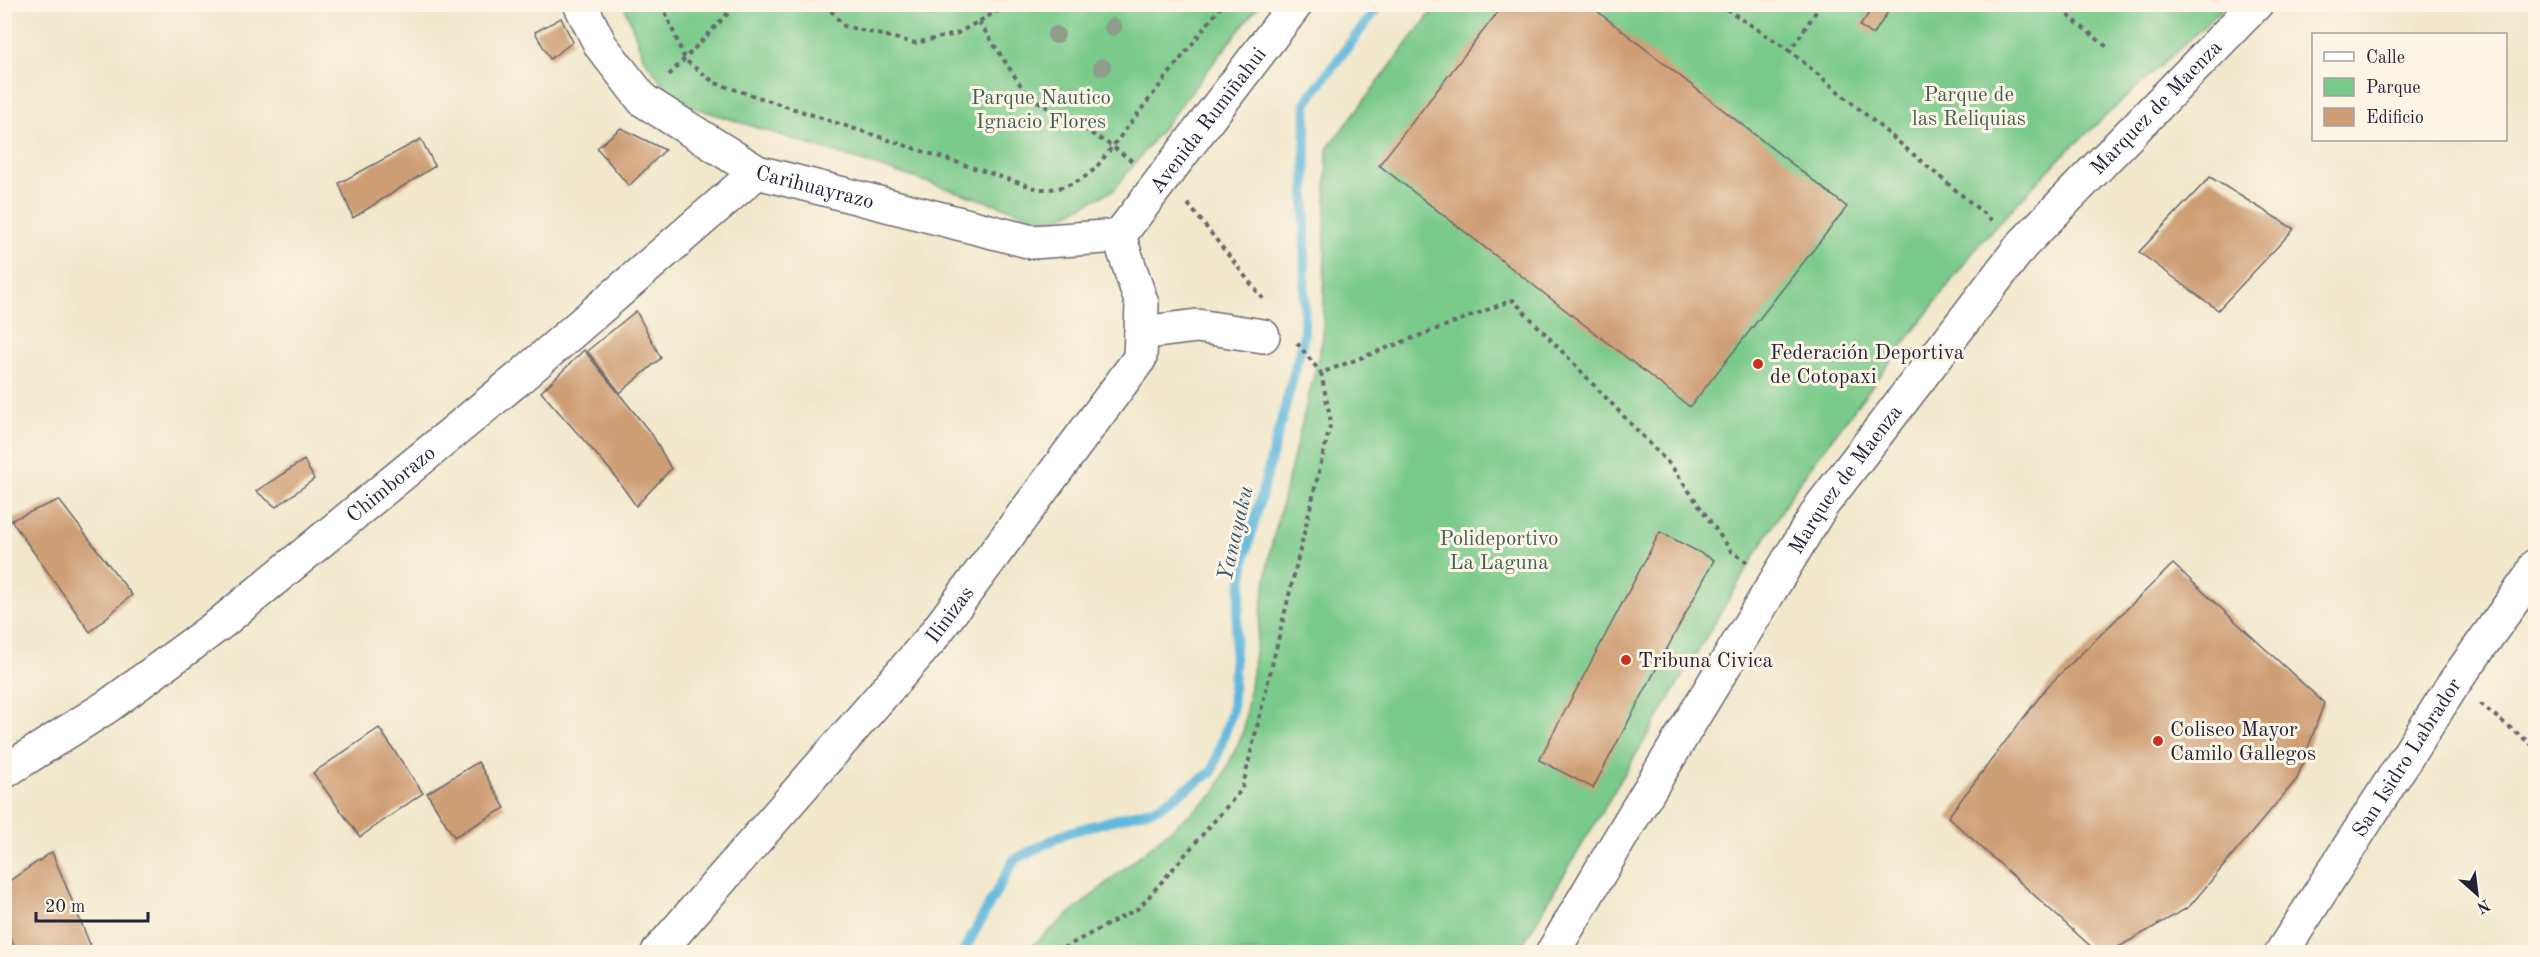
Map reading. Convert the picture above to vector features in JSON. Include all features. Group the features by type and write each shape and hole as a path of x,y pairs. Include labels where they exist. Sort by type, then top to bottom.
{"street":[{"name":"Carihuayrazo","path":"580,4 601,46 643,100 757,172 1032,242 1119,236"},
{"name":"Avenida Rumiñahui","path":"1119,236 1161,184 1296,4"},
{"name":"Marquez de Maenza","path":"1552,952 1822,505 2022,245 2256,4"},
{"name":"Chimborazo","path":"4,772 108,706 221,623 518,379 757,172"},
{"name":"Ilinizas","path":"658,952 931,639 1140,358 1142,304 1119,236"},
{"path":"1140,333 1265,320"},
{"name":"San Isidro Labrador","path":"2282,952 2454,683 2534,572"}],"path":[{"path":"662,4 685,60 715,83 1038,189 1069,187 1095,169 1223,4"},
{"path":"643,100 685,60 737,4"},
{"path":"825,4 844,26 915,43 956,34 1010,4"},
{"path":"1719,4 1791,51 2022,245"},
{"path":"1791,51 1821,4"},
{"path":"2054,4 2107,47"},
{"path":"979,21 1027,95 1112,146 1192,207 1265,320"},
{"path":"1321,373 1513,300 1672,467 1731,551 1775,582"},
{"path":"1056,952 1139,908 1242,789 1331,422 1321,373 1295,340"},
{"path":"2454,683 2535,748"}],"green space":[{"name":"Parque Nautico Ignacio Flores","path":"624,5 1259,5 1114,190 1051,222 677,102 644,59"},
{"path":"1437,5 2227,5 2063,155 1980,243 1797,485 1518,952 1024,952 1215,793 1243,733 1270,552 1323,338 1327,149"}],"water":[{"path":"893,5 962,5 933,18"}],"building":[{"path":"1504,4 1588,4 1847,207 1690,407 1379,165"},
{"path":"1875,4 1893,4 1873,35 1860,26"},
{"path":"561,18 573,42 550,59 535,32"},
{"path":"621,128 665,150 629,186 597,148"},
{"path":"421,139 435,166 353,218 339,183"},
{"path":"2210,177 2294,229 2218,310 2139,252"},
{"path":"636,311 661,358 620,393 587,351"},
{"path":"584,350 653,436 671,469 636,506 612,472 541,392"},
{"path":"304,460 314,479 276,507 256,491"},
{"path":"59,500 132,595 90,632 11,520"},
{"name":"Tribuna Civica","path":"1660,532 1714,560 1593,788 1539,760"},
{"name":"Coliseo Mayor Camilo Gallegos","path":"2173,564 2324,703 2297,779 2189,907 2110,952 2097,952 1948,817 2047,687"},
{"path":"379,728 423,793 360,837 313,773"},
{"path":"478,762 505,808 454,837 427,793"},
{"path":"52,852 92,949 79,952 17,952 5,927 5,884"}],"waterway":[{"name":"Yanayaku","path":"963,952 1014,860 1066,833 1157,808 1212,772 1232,711 1236,627 1245,557 1304,336 1306,102 1380,4"}],"place":[{"name":"Federación Deportiva de Cotopaxi","path":"1758,364"},
{"name":"Tribuna Civica","path":"1626,660"},
{"name":"Coliseo Mayor Camilo Gallegos","path":"2158,741"}],"park label":[{"name":"Parque de las Reliquias","path":"1969,106"},
{"name":"Polideportivo La Laguna","path":"1499,550"}]}
